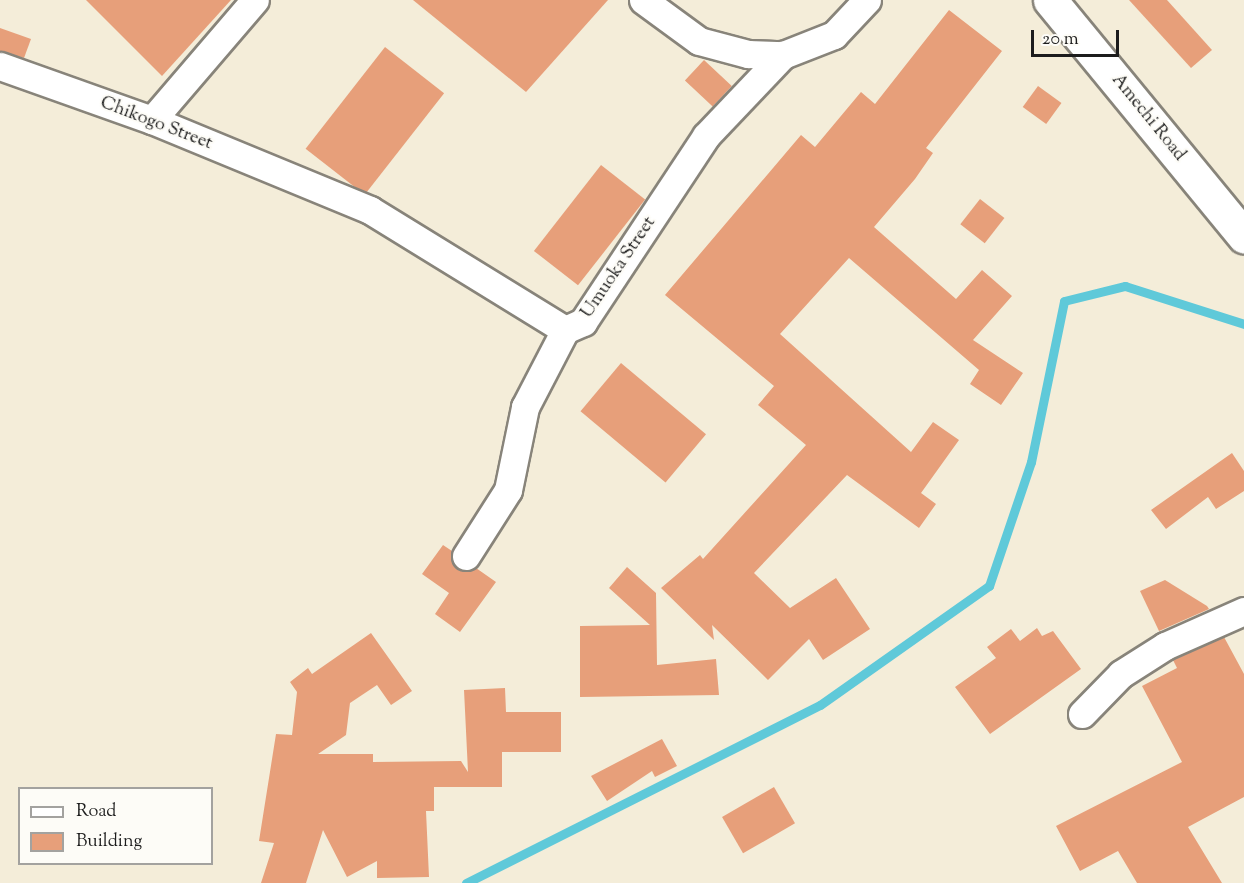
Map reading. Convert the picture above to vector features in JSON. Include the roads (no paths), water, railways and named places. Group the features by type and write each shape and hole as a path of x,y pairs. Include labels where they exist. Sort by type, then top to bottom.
{"main road":[{"name":"Amechi Road","path":"1050,0 1244,236"}],"street":[{"path":"152,120 255,0"},
{"path":"643,0 699,41 748,54 783,55 834,35 867,0"},
{"name":"Umuoka Street","path":"310,187 370,210 565,330 584,322 695,150 783,55"},
{"name":"Chikogo Street","path":"0,66 152,120 310,187"},
{"path":"466,556 508,490 525,407 565,330"},
{"path":"1082,714 1120,674 1165,646 1244,611"}],"waterway":[{"path":"466,883 820,705 989,586 1031,462 1064,301 1125,286 1244,324"}]}
